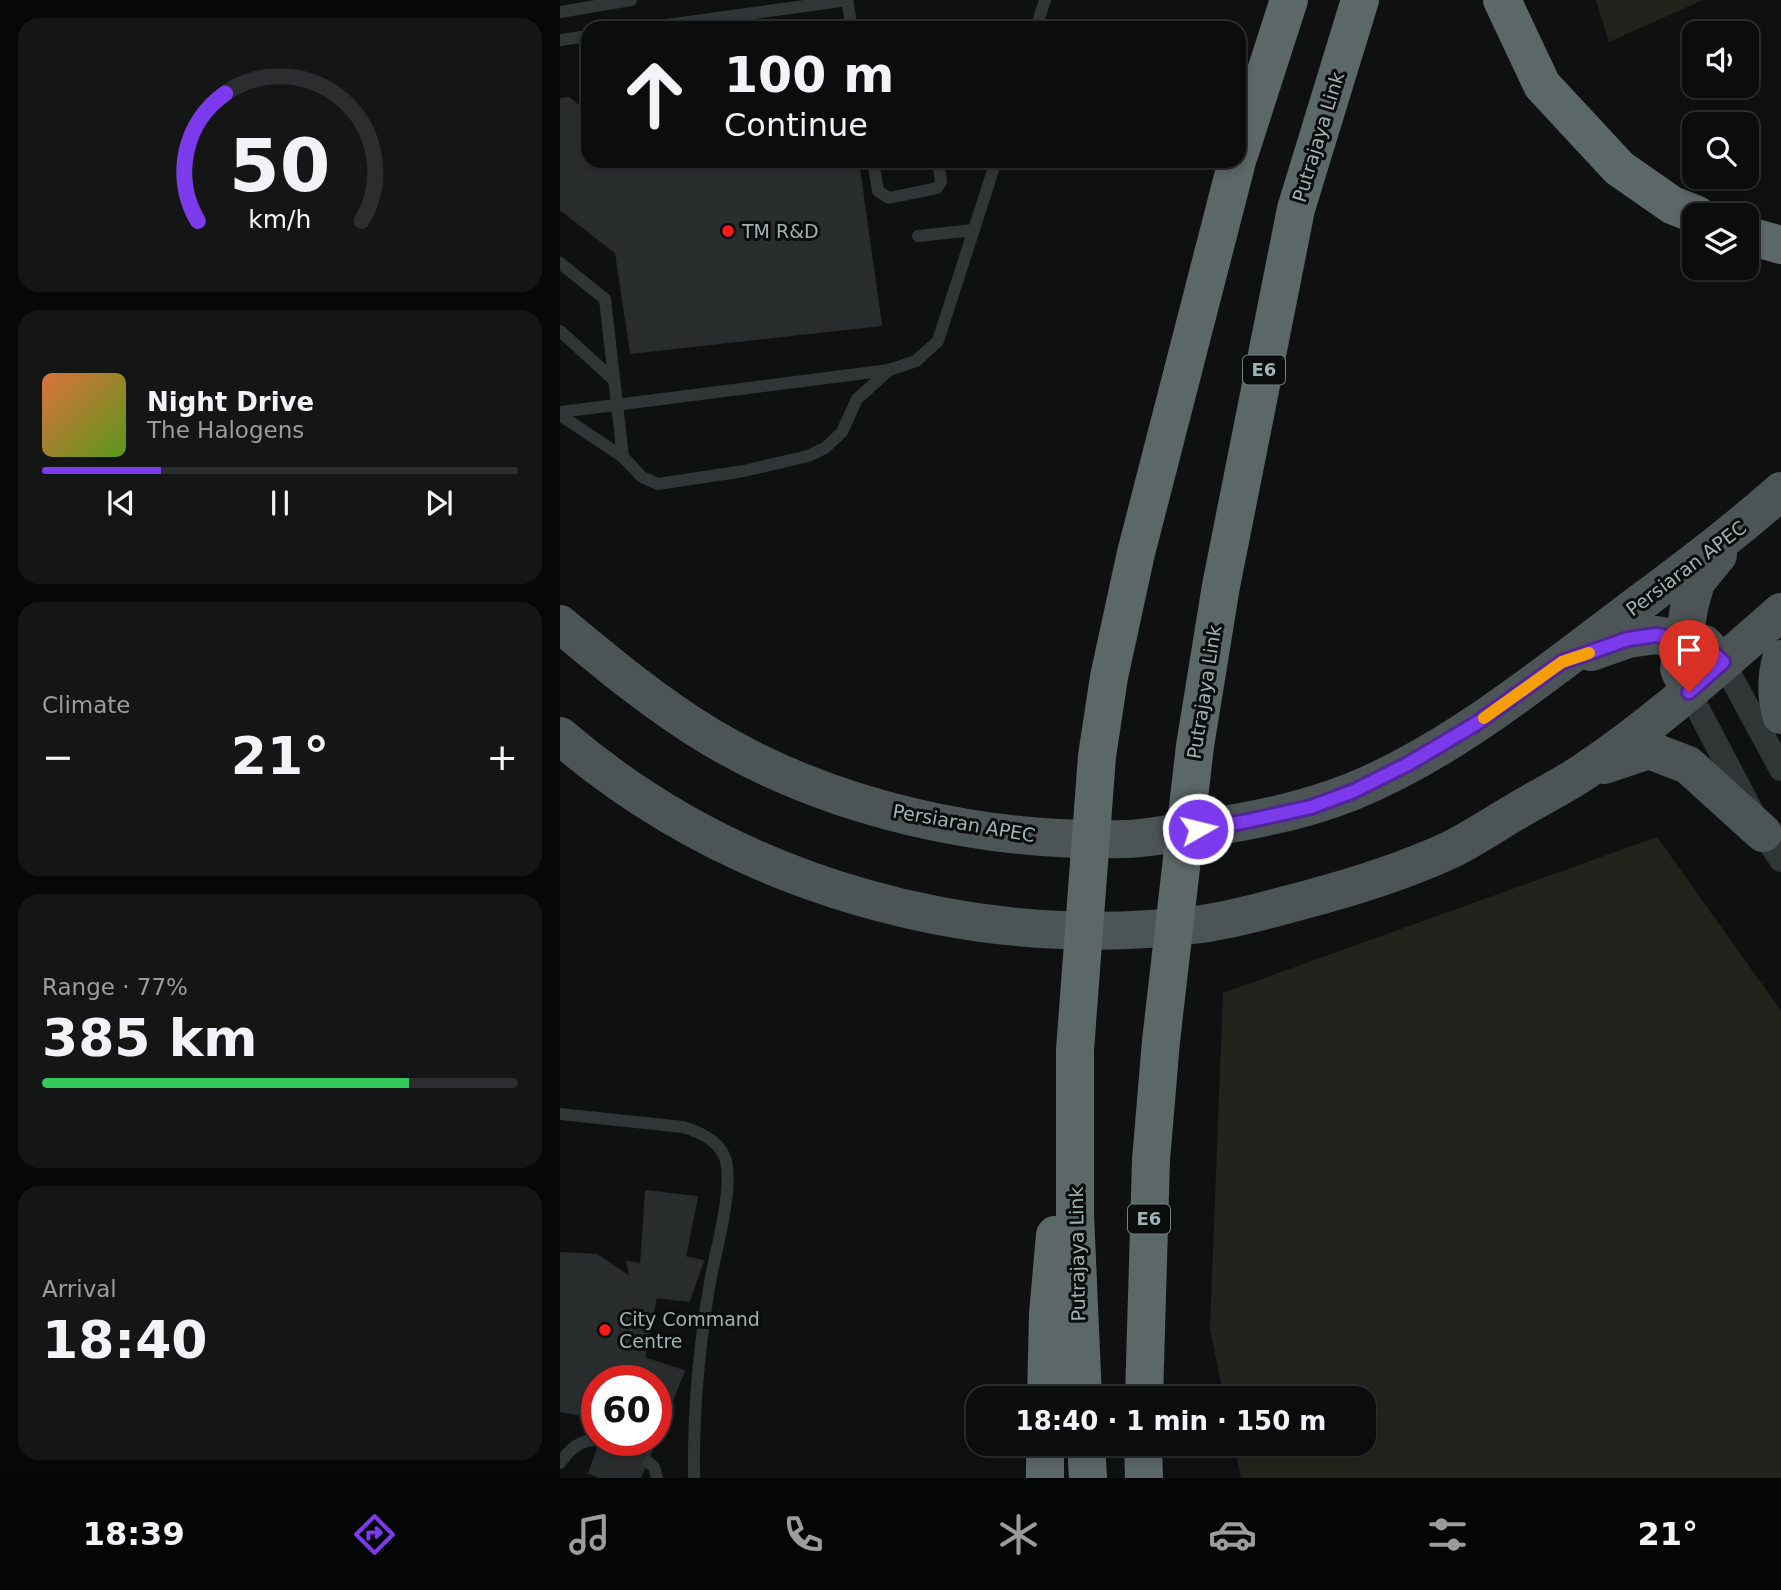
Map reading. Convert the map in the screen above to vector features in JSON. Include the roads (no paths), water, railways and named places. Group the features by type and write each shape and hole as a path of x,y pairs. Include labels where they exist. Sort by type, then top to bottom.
{"highway":[{"path":"1246,133 1289,0"},
{"name":"Putrajaya Link","path":"1144,1386 1149,1215 1161,1041 1195,746 1221,586 1296,209 1360,0"},
{"path":"1502,0 1542,85 1619,168 1672,205 1682,209"},
{"name":"Putrajaya Link","path":"1083,1386 1076,1214 1075,1060 1097,756 1109,677 1136,553 1235,168"},
{"path":"1759,239 1781,245"},
{"path":"1047,1386 1054,1247 1075,1060"},
{"path":"1045,1456 1045,1478"},
{"path":"1087,1456 1088,1478"},
{"path":"1143,1456 1144,1478"}],"main road":[{"name":"Persiaran APEC","path":"560,624 642,691 709,736 766,766 826,791 885,810 1004,834 1131,839 1243,822 1311,807 1354,791 1408,764 1477,723 1562,662 1742,526 1781,491"},
{"path":"1689,692 1679,669 1696,582 1742,526"},
{"path":"560,736 624,785 679,820 736,851 798,877 912,911 1036,927 1115,931 1205,924 1397,873 1453,848 1584,772 1689,692 1781,612"},
{"path":"1562,662 1628,639 1656,635 1704,644 1723,662"},
{"path":"1781,659 1777,671 1777,699 1781,715"},
{"path":"1584,772 1649,750 1688,765 1772,847"}],"street":[{"path":"1723,662 1781,769"},
{"path":"1689,692 1772,847"}],"lane":[{"path":"560,12 631,0"},
{"path":"696,21 848,0 851,21"},
{"path":"1038,21 1045,0"},
{"path":"560,40 581,37"},
{"path":"874,168 878,191 889,198 937,188 941,182 939,168"},
{"path":"560,414 617,403 889,370 916,361 938,341 994,168"},
{"path":"918,236 974,230"},
{"path":"560,263 605,299 623,457"},
{"path":"560,331 614,380"},
{"path":"560,414 623,457 642,477 658,484 744,471 808,456 825,448 842,432 857,399 889,370"},
{"path":"560,1114 682,1127 701,1132 726,1158 729,1181 710,1284 693,1412 694,1478"},
{"path":"560,1463 581,1442"},
{"path":"648,1462 654,1467 657,1478"}],"place":[{"name":"TM R&D","path":"728,231"},
{"name":"City Command Centre","path":"605,1330"}]}
